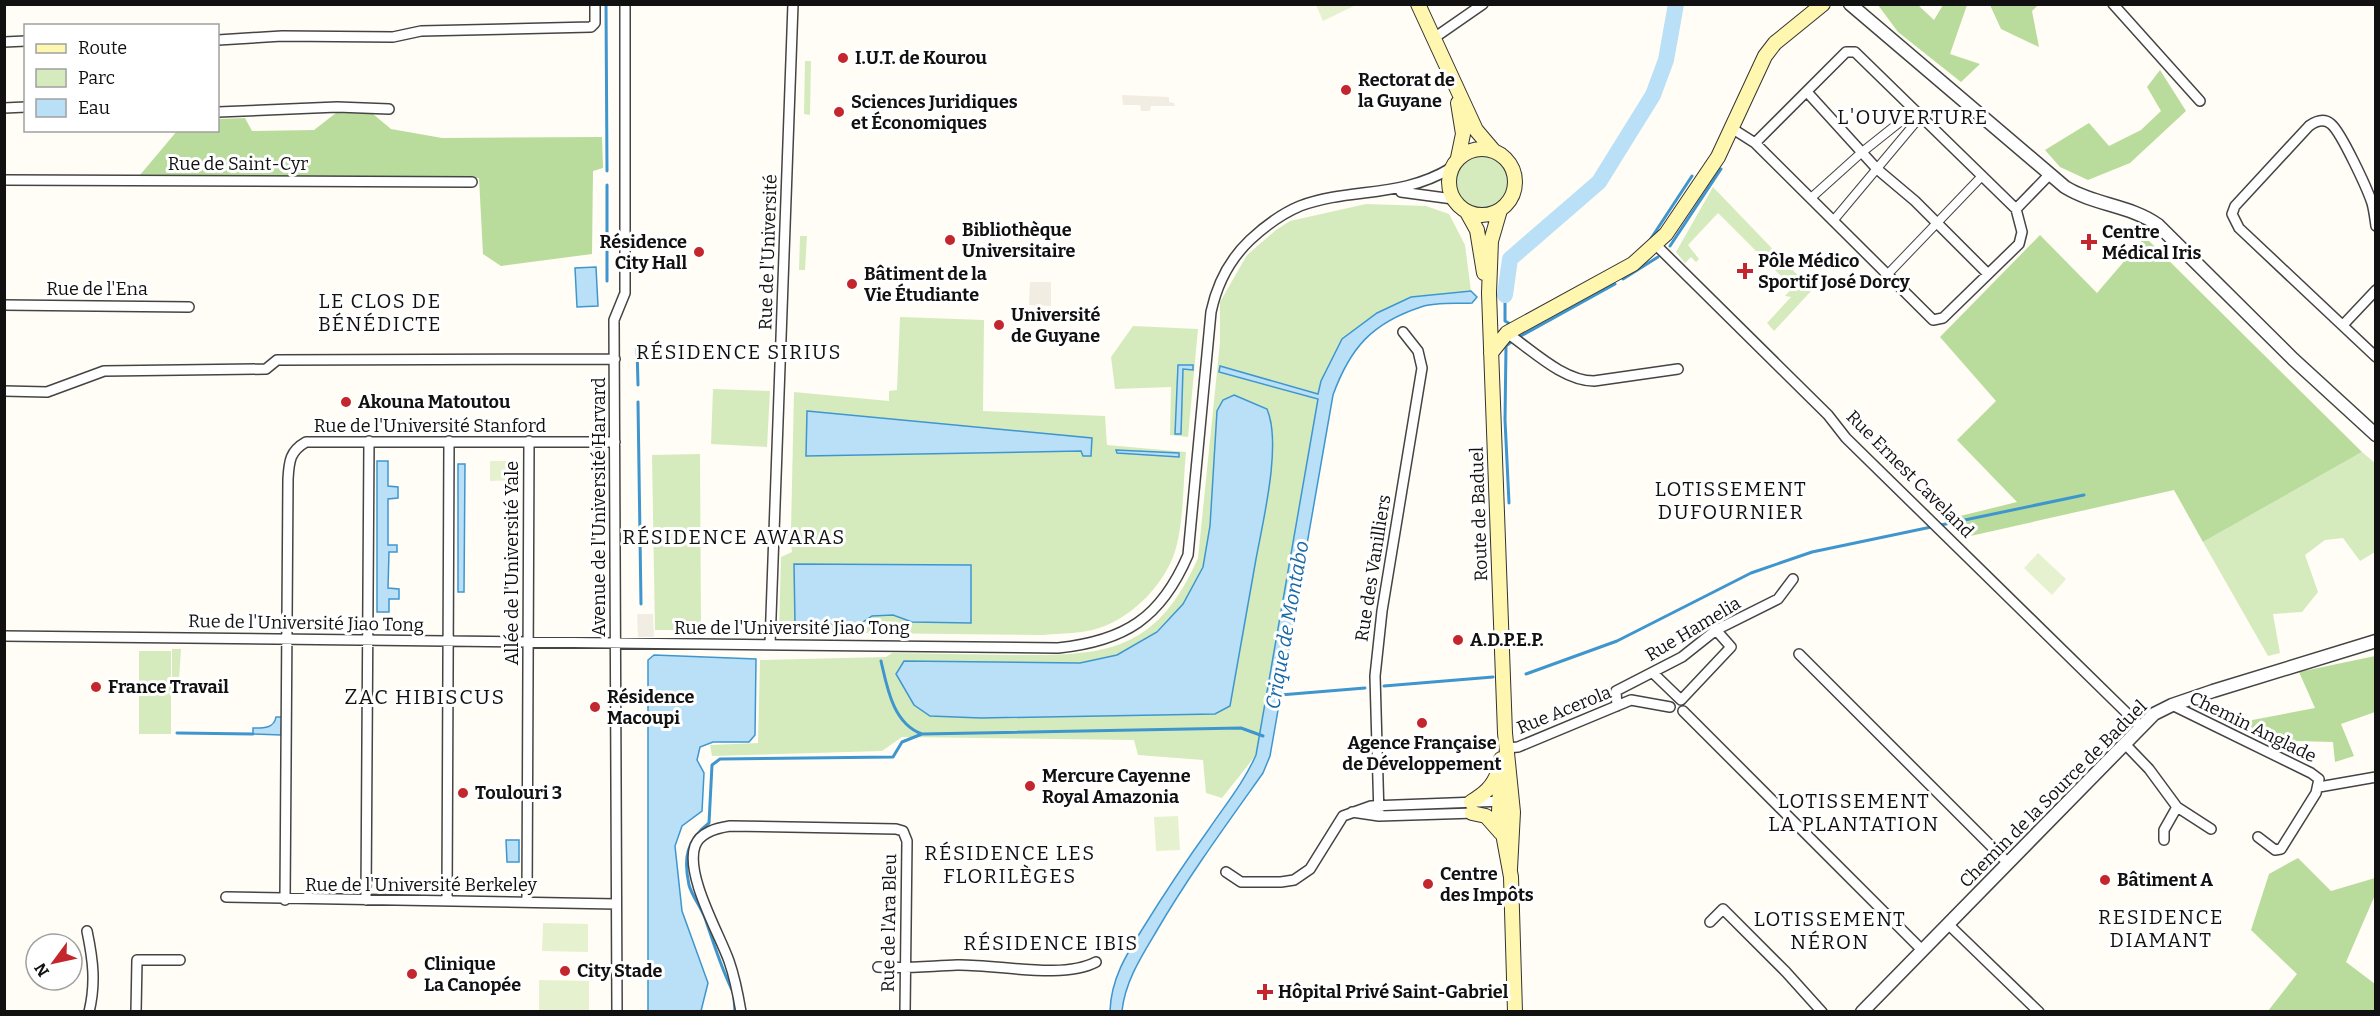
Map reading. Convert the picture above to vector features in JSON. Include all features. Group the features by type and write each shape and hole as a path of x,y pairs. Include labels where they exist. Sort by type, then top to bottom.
{"main road":[{"path":"1418,4 1476,130 1493,150 1512,166 1515,180 1512,198 1500,210 1484,215 1467,212 1453,199 1448,183 1463,134 1449,72"},
{"path":"1491,353 1507,333 1624,270 1656,245 1666,234 1718,157 1765,56 1775,43 1823,4"},
{"path":"1455,163 1478,148 1493,150"},
{"name":"Route de Baduel","path":"1500,210 1491,241 1489,293 1515,1011"},
{"name":"Route de Baduel","path":"1467,212 1477,230 1489,293"},
{"path":"1490,312 1507,333"},
{"name":"Route de Baduel","path":"1505,733 1500,765 1506,806 1502,834 1510,869"},
{"path":"1500,765 1495,782 1472,807 1486,816 1502,834"}],"street":[{"path":"219,40 282,36 393,37 421,31 591,27 595,24 595,4"},
{"name":"Avenue de l'Université Harvard","path":"617,1011 614,320 625,293 625,4"},
{"name":"Rue de l'Université","path":"770,644 793,4"},
{"path":"1434,38 1483,4"},
{"path":"1850,4 2049,175 2078,195 2132,210 2158,225 2293,359 2376,435"},
{"path":"2113,4 2200,101"},
{"path":"4,42 24,41"},
{"path":"1733,129 1755,143 1933,320 1943,318 2019,244 2022,232 2016,209 1854,52 1845,52 1755,143"},
{"path":"1807,92 1861,153 1988,274"},
{"path":"4,108 24,107"},
{"path":"219,112 337,107 389,109"},
{"path":"1811,198 1861,153 1918,113"},
{"path":"1833,221 1878,169 1918,113"},
{"path":"2376,226 2368,192 2336,130 2325,121 2309,126 2233,210 2232,218 2235,224 2376,357"},
{"path":"1386,192 1420,184 1455,163"},
{"path":"2016,209 2049,175"},
{"path":"1887,275 1983,176"},
{"name":"Rue de Saint-Cyr","path":"4,180 472,182"},
{"path":"1386,192 1432,194 1453,199"},
{"name":"Rue de l'Université Jiao Tong","path":"4,636 1058,648 1090,644 1116,636 1136,625 1164,598 1176,581 1188,555 1215,294 1225,271 1245,245 1266,225 1290,211 1315,202 1386,192"},
{"name":"Rue Ernest Caveland","path":"1656,245 1828,415 1845,438 1934,521 2141,727"},
{"path":"2343,325 2376,290"},
{"name":"Rue de l'Ena","path":"4,305 189,308"},
{"name":"Rue des Vanilliers","path":"1379,816 1375,676 1382,610 1422,368 1418,351 1403,332"},
{"path":"1507,333 1563,371 1581,380 1594,381 1678,369"},
{"path":"4,391 47,392 104,371 266,369 277,360 615,359"},
{"path":"366,900 369,441"},
{"path":"447,900 449,441"},
{"name":"Allée de l'Université Yale","path":"527,901 530,441"},
{"name":"Rue de l'Université Stanford","path":"285,900 289,459 295,448 306,442 615,442"},
{"name":"Rue Hamelia","path":"1617,706 1616,691 1682,657 1716,630 1778,599 1792,579"},
{"path":"1653,673 1681,700 1731,647 1716,630"},
{"name":"Chemin de la Source de Baduel","path":"1863,1011 2154,714 2172,705 2376,641"},
{"path":"1800,654 2008,863"},
{"name":"Rue Acerola","path":"1506,748 1518,747 1631,700 1670,707"},
{"name":"Chemin Anglade","path":"2172,705 2319,779 2319,787 2281,849 2275,850 2258,837"},
{"path":"1683,711 1922,950"},
{"path":"2124,743 2149,769 2177,807 2211,829"},
{"path":"2319,787 2344,785 2376,777"},
{"path":"1226,872 1233,879 1243,882 1294,880 1310,869 1339,821 1352,812 1378,805 1506,806"},
{"path":"1352,812 1379,816 1472,807"},
{"path":"2164,840 2164,830 2177,807"},
{"name":"Rue de l'Ara Bleu","path":"741,1011 730,964 694,871 696,844 715,828 729,826 896,829 906,836 905,1011"},
{"name":"Rue de l'Université Berkeley","path":"226,897 285,900 447,900 616,904"},
{"path":"1710,922 1723,909 1822,1011"},
{"path":"1948,924 2038,1011"},
{"path":"87,931 94,967 94,991 89,1011"},
{"path":"136,1011 137,960 180,960"},
{"path":"878,967 906,969 985,965 1064,971 1077,970 1096,962"}],"green space":[{"path":"1316,5 1356,5 1323,21"},
{"path":"1878,5 1918,5 1934,20 1943,5 1967,5 1950,54 1980,64 1961,82 1898,32"},
{"path":"1990,5 2038,5 2032,11 2039,47 2001,29"},
{"path":"805,61 811,61 810,115 804,114"},
{"path":"2160,70 2186,111 2130,163 2088,180 2060,167 2045,150 2089,123 2109,146 2141,130 2161,111 2147,87"},
{"path":"336,113 373,114 391,129 442,138 602,137 603,168 593,171 592,254 501,266 483,254 479,178 140,175 176,132 219,132 219,119 245,118 252,131 314,130"},
{"path":"1476,155 1486,155 1496,159 1504,167 1508,182 1504,197 1496,205 1486,209 1476,209 1466,205 1458,197 1454,187 1454,177 1458,167 1466,159"},
{"path":"1713,187 1812,290 1774,331 1767,323 1791,297 1785,296 1795,285 1790,279 1786,281 1718,213 1688,245 1699,259 1696,262 1691,257 1685,263 1676,252"},
{"path":"1366,204 1426,206 1449,214 1465,245 1471,291 1411,297 1377,313 1321,381 1256,755 1222,798 1206,793 1203,760 1138,755 1134,740 902,737 882,751 712,756 710,745 758,743 760,660 886,657 892,653 1074,654 1100,650 1124,642 1145,631 1164,613 1182,589 1198,558 1220,342 1220,302 1247,255 1290,221","holes":["1271,420 1268,491 1215,714 914,705 905,661 1080,663 1117,655 1156,632 1183,604 1203,567 1210,526 1214,478"]},
{"path":"2040,235 2097,293 2145,237 2362,452 2203,542 2174,490 1966,537 1948,519 2017,502 1957,440 1996,401 1940,337"},
{"path":"800,236 807,236 805,270 799,270"},
{"path":"900,317 984,320 983,411 1105,416 1107,445 1186,452 1181,522 1173,557 1158,583 1137,606 1112,623 1092,630 1072,633 1044,635 779,632 781,557 792,552 791,545 781,542 781,530 791,529 794,392 889,401 889,391 897,390"},
{"path":"1133,326 1198,329 1188,437 1170,435 1171,387 1115,389 1111,357"},
{"path":"713,389 770,391 767,447 711,444"},
{"path":"2362,452 2375,463 2375,552 2360,561 2343,538 2325,540 2305,555 2318,592 2302,612 2273,614 2280,653 2268,656 2203,542"},
{"path":"700,454 701,630 655,630 652,455"},
{"path":"490,461 520,461 521,480 490,481"},
{"path":"2038,553 2066,579 2052,595 2024,568"},
{"path":"172,649 181,649 179,679 172,679"},
{"path":"139,651 171,651 171,734 139,734"},
{"path":"2375,656 2375,712 2341,724 2354,756 2335,762 2333,742 2261,740 2247,721 2315,708 2299,672"},
{"path":"1178,816 1180,850 1156,851 1154,817"},
{"path":"2298,858 2331,891 2375,878 2375,895 2346,962 2375,984 2375,1011 2268,1011 2297,974 2251,930 2269,874"},
{"path":"543,923 588,924 588,952 542,951"},
{"path":"539,980 589,981 589,1011 539,1011"}],"shaded area":[{"path":"1122,95 1169,97 1169,102 1174,103 1175,106 1151,106 1150,111 1141,111 1140,105 1123,105"},
{"path":"1030,282 1051,282 1051,306 1029,305"},
{"path":"637,614 653,614 654,637 638,637"}],"water":[{"path":"596,267 598,306 577,307 575,268"},
{"path":"1471,291 1477,297 1472,303 1427,305 1389,321 1365,339 1347,364 1333,395 1270,756 1263,773 1194,871 1145,951 1126,990 1122,1011 1110,1011 1116,978 1131,948 1175,878 1240,784 1256,755 1318,399 1219,372 1220,366 1318,394 1321,381 1342,339 1377,313 1411,297"},
{"path":"1178,365 1193,365 1193,370 1183,369 1181,434 1175,434"},
{"path":"1234,395 1267,409 1273,442 1267,504 1230,706 1215,714 981,718 930,716 914,705 896,674 904,661 1080,663 1117,655 1157,632 1183,604 1203,567 1210,526 1217,411 1223,400"},
{"path":"807,411 1092,438 1091,456 1083,456 1081,451 806,456"},
{"path":"1116,450 1179,453 1179,457 1117,453"},
{"path":"377,461 388,461 388,486 398,487 398,498 388,499 388,545 397,545 397,552 389,552 388,588 399,589 399,599 389,599 389,612 377,612"},
{"path":"458,464 465,464 464,592 458,592"},
{"path":"794,564 971,565 971,623 912,622 893,615 872,616 860,624 795,624"},
{"path":"654,655 756,659 755,735 749,742 713,742 700,747 697,760 704,773 702,811 682,826 675,846 682,911 708,983 701,1011 648,1011 648,660"},
{"path":"276,717 282,717 281,735 253,734 253,728 270,726"},
{"path":"506,840 519,840 519,862 507,862"}],"waterway":[{"path":"606,4 607,171"},
{"name":"Crique de Montabo","path":"1505,295 1510,259 1599,182 1653,95 1666,60 1676,4"},
{"path":"1670,246 1721,169"},
{"path":"1650,240 1692,176"},
{"path":"607,185 607,281"},
{"path":"1623,279 1658,257"},
{"path":"1519,337 1615,284"},
{"path":"1505,295 1505,321 1512,325"},
{"path":"1509,503 1505,420 1506,346 1511,342"},
{"path":"637,347 638,385"},
{"path":"638,402 641,604"},
{"path":"1526,674 1617,641 1751,573 1812,552 2084,495"},
{"path":"881,661 889,693 898,713 904,722 922,734 1241,728 1263,736"},
{"path":"1384,686 1493,677"},
{"path":"1280,695 1365,688"},
{"path":"177,733 253,734"},
{"path":"733,992 705,918 690,889 686,866 691,843 709,823 712,765 720,759 893,757 902,742 922,734"},
{"path":"734,998 735,1012"}],"place":[{"name":"I.U.T. de Kourou","path":"843,58"},
{"name":"Rectorat de la Guyane","path":"1346,90"},
{"name":"Sciences Juridiques et Économiques","path":"839,112"},
{"name":"Bibliothèque Universitaire","path":"950,240"},
{"name":"Centre Médical Iris","path":"2089,242"},
{"name":"Résidence City Hall","path":"699,252"},
{"name":"Pôle Médico Sportif José Dorcy","path":"1745,271"},
{"name":"Bâtiment de la Vie Étudiante","path":"852,284"},
{"name":"Université de Guyane","path":"999,325"},
{"name":"Akouna Matoutou","path":"346,402"},
{"name":"A.D.P.E.P.","path":"1458,640"},
{"name":"France Travail","path":"96,687"},
{"name":"Résidence Macoupi","path":"595,707"},
{"name":"Agence Française de Développement","path":"1422,723"},
{"name":"Mercure Cayenne Royal Amazonia","path":"1030,786"},
{"name":"Toulouri 3","path":"463,793"},
{"name":"Bâtiment A","path":"2105,880"},
{"name":"Centre des Impôts","path":"1428,884"},
{"name":"City Stade","path":"565,971"},
{"name":"Clinique La Canopée","path":"412,974"},
{"name":"Hôpital Privé Saint-Gabriel","path":"1265,992"}],"district":[{"name":"L'OUVERTURE","path":"1913,117"},
{"name":"LE CLOS DE BÉNÉDICTE","path":"380,312"},
{"name":"RÉSIDENCE SIRIUS","path":"739,352"},
{"name":"LOTISSEMENT DUFOURNIER","path":"1731,500"},
{"name":"RÉSIDENCE AWARAS","path":"734,537"},
{"name":"ZAC HIBISCUS","path":"425,697"},
{"name":"LOTISSEMENT LA PLANTATION","path":"1854,812"},
{"name":"RÉSIDENCE LES FLORILÈGES","path":"1010,864"},
{"name":"RESIDENCE DIAMANT","path":"2161,928"},
{"name":"LOTISSEMENT NÉRON","path":"1830,930"},
{"name":"RÉSIDENCE IBIS","path":"1051,943"}]}
